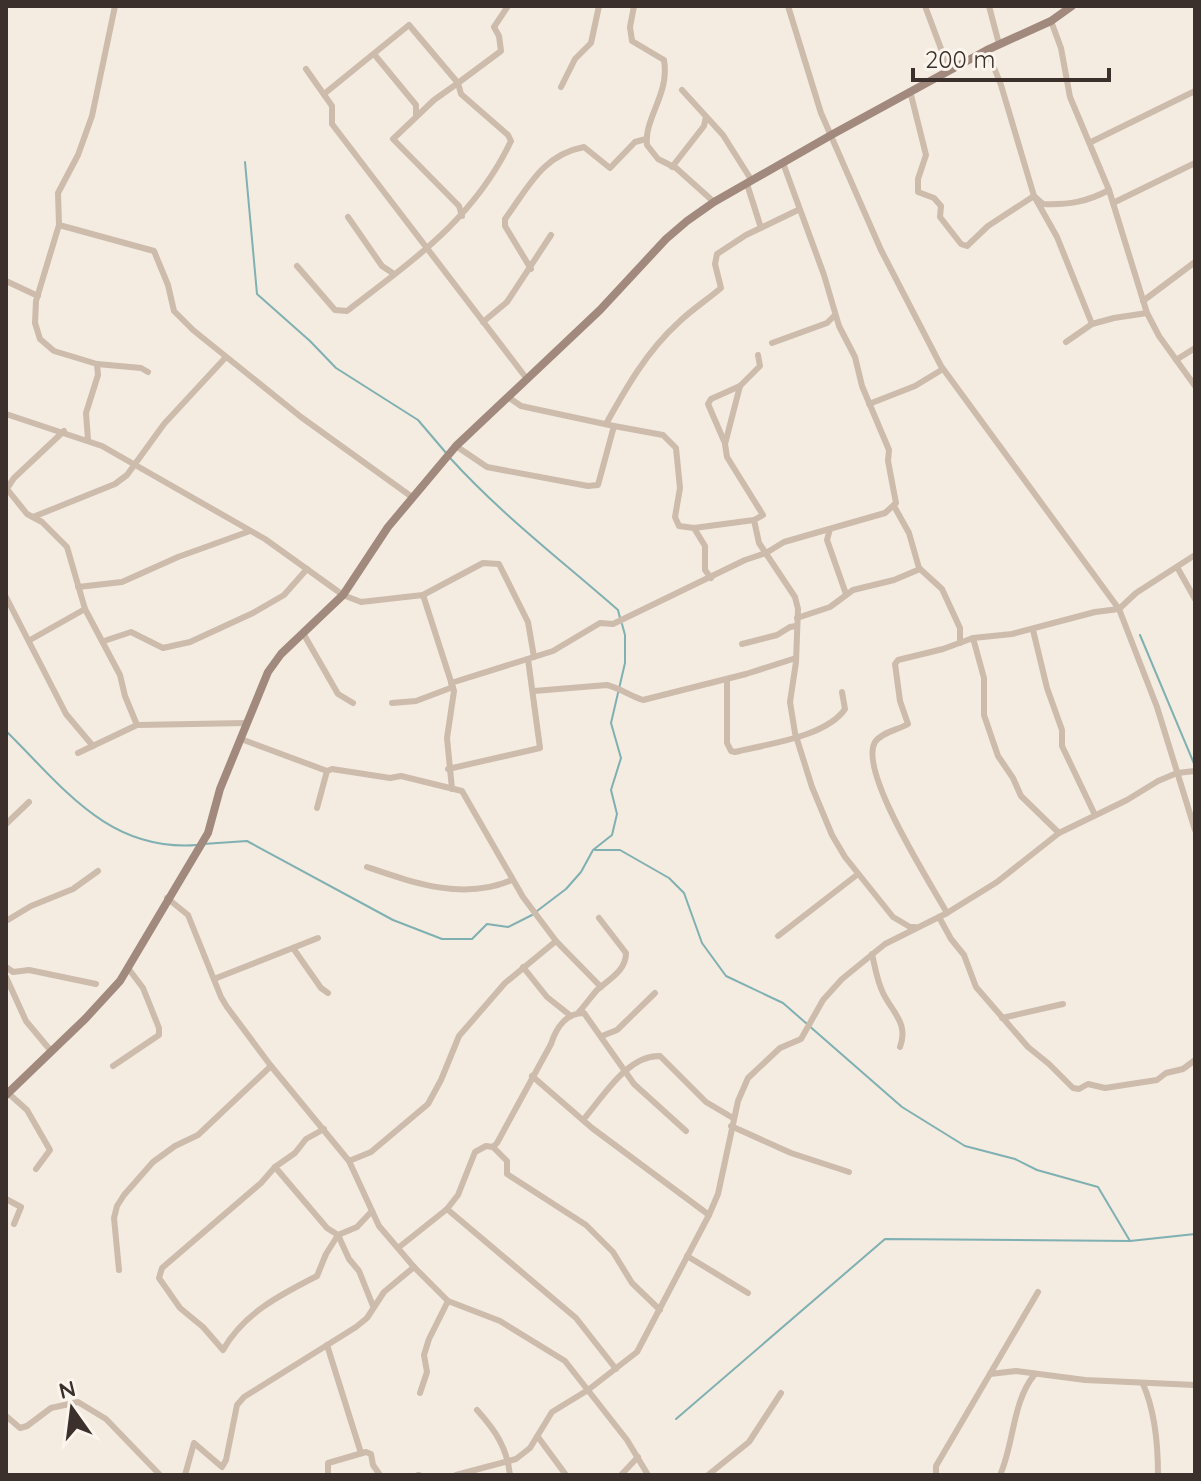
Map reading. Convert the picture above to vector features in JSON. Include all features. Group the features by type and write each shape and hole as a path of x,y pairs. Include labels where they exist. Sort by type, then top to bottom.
{"street":[{"path":"115,6 92,116 78,155 58,193 59,225 38,296 35,323 40,339 54,351 97,364 141,368 148,372"},
{"path":"462,216 459,206 393,139 416,116 501,51 494,27 508,6"},
{"path":"561,87 575,59 591,43 599,6"},
{"path":"634,6 630,27 632,41 659,55 666,67 662,94 646,139 647,145 658,159 714,202"},
{"path":"788,6 821,113 833,134 881,250 943,369 1119,609 1157,707 1195,830"},
{"path":"925,6 949,70"},
{"path":"989,6 999,44"},
{"path":"36,1169 50,1150 27,1110 7,1094 103,999 128,968 208,833 220,789 268,672 281,654 343,595 388,527 454,448 600,310 666,239 714,202 949,70 1051,21 1068,7"},
{"path":"1051,21 1061,48 1070,97 1109,190 1147,313 1195,386"},
{"path":"297,266 335,310 347,311 429,249 462,216 511,141 461,94 458,83 409,25 324,94"},
{"path":"987,50 1001,85 1034,196 1057,237 1092,324"},
{"path":"374,54 416,105 416,116"},
{"path":"306,69 332,106 332,124 527,379"},
{"path":"682,90 723,135 750,183 761,228"},
{"path":"910,91 926,155 918,179 918,192 934,198 941,206 940,217 961,244 967,246 988,226 1034,196"},
{"path":"1091,142 1195,91"},
{"path":"672,167 704,126 706,117"},
{"path":"531,269 505,226 505,219 528,183 552,159 572,149 584,147 610,168 635,142 646,139"},
{"path":"392,703 416,701 452,685 565,646 592,626 613,624 784,542 885,513 894,506 889,450 869,404 855,357 835,315 824,275 783,163"},
{"path":"1113,203 1195,163"},
{"path":"1034,196 1043,204 1067,204 1091,200 1109,190"},
{"path":"454,448 487,467 595,486 601,479 610,425 626,388 677,323 721,288 715,264 717,254 798,210"},
{"path":"348,217 382,266 394,274"},
{"path":"59,225 154,251 168,285 174,311 301,417 412,497"},
{"path":"483,322 507,302 551,235"},
{"path":"1143,301 1195,262"},
{"path":"6,281 38,296"},
{"path":"1066,342 1092,324 1147,313"},
{"path":"772,343 827,323 835,315"},
{"path":"1176,360 1195,348"},
{"path":"508,397 521,406 646,431 670,440 676,448 680,488 676,521 679,526 694,528 754,520 763,515 727,457 725,444 708,404 711,399 740,386 760,366 758,355"},
{"path":"33,517 115,484 136,465 164,424 226,357"},
{"path":"88,440 86,413 98,375 97,364"},
{"path":"869,404 915,386 943,369"},
{"path":"725,444 740,386"},
{"path":"6,414 88,440 136,465 250,531 343,595 361,602 423,595 483,563 499,564 528,622 540,748 448,769"},
{"path":"64,431 7,486 27,514 42,522 67,547 85,609 120,675 137,725"},
{"path":"894,506 909,533 920,569 942,589 960,628 960,643"},
{"path":"754,520 759,543 795,597 796,658 790,702 812,787 832,835 858,874 893,917 915,927"},
{"path":"694,528 705,546 705,570 711,578"},
{"path":"830,529 827,540 846,594"},
{"path":"78,587 122,582 178,557 250,531"},
{"path":"947,913 891,814 878,782 873,747 882,735 908,724 900,701 895,664 898,660 973,638 1033,630 1095,612 1119,609 1136,593 1195,555"},
{"path":"1177,567 1195,599"},
{"path":"104,641 131,632 163,648 190,642 284,595 307,569"},
{"path":"797,618 830,607 853,590 894,580 920,569"},
{"path":"423,595 452,685 447,738 452,789"},
{"path":"6,597 66,714 93,746"},
{"path":"30,640 85,609"},
{"path":"742,644 777,635 796,626"},
{"path":"1033,630 1047,688 1062,730 1062,746 1095,815"},
{"path":"303,633 338,694 353,703"},
{"path":"973,638 984,678 984,715 998,756 1021,796 1059,833"},
{"path":"534,691 607,685 643,700 796,658"},
{"path":"727,679 727,743 731,751 797,737 839,718 845,709 842,692"},
{"path":"78,753 137,725 247,723"},
{"path":"241,739 327,771 332,769 390,778 401,776 462,791 512,880 540,916 545,930 601,987"},
{"path":"317,808 327,771"},
{"path":"456,1475 509,1462 524,1454 552,1412 588,1390 637,1352 709,1215 727,1157 733,1118 748,1078 780,1048 801,1039 823,1000 842,979 872,954 915,927 947,913 997,882 1059,833 1177,773 1195,771"},
{"path":"6,824 29,802"},
{"path":"367,867 417,884 451,888 475,890 512,880"},
{"path":"6,921 31,906 73,889 98,871"},
{"path":"778,936 858,874"},
{"path":"167,898 188,915 221,997 271,1066 349,1161 379,1226 448,1301 500,1321 565,1361 627,1440 648,1475"},
{"path":"939,917 964,955 976,987 1028,1047 1073,1088 1079,1089 1088,1084 1105,1088 1157,1080 1194,1064"},
{"path":"493,1147 556,1030 579,1012 626,960 626,953 599,918"},
{"path":"214,979 318,938"},
{"path":"349,1161 371,1152 428,1104 459,1036 505,983 556,941"},
{"path":"293,948 321,988 328,993"},
{"path":"872,954 880,987 902,1025 900,1047"},
{"path":"6,967 13,972 29,970 96,984"},
{"path":"523,967 547,997 571,1016"},
{"path":"113,1066 159,1035 143,988 128,968"},
{"path":"6,977 26,1021 51,1051"},
{"path":"602,1036 617,1030 655,993"},
{"path":"1002,1018 1063,1004"},
{"path":"579,1012 584,1013 602,1036 634,1084 686,1131"},
{"path":"583,1120 623,1070 648,1056 660,1056 706,1102 733,1118"},
{"path":"119,1270 114,1218 124,1195 153,1162 175,1146 198,1135 271,1066"},
{"path":"532,1076 583,1120 709,1215"},
{"path":"731,1126 791,1153 849,1172"},
{"path":"324,1129 306,1139 295,1153 275,1167 261,1183 162,1268 159,1278 180,1308 203,1327 223,1350 234,1331 274,1298 317,1276 338,1235 357,1227 372,1211"},
{"path":"398,1248 447,1209 458,1195 475,1152 486,1146 493,1147 507,1161 507,1174 586,1225 613,1252 632,1283 660,1310"},
{"path":"275,1167 327,1228 338,1235 349,1259 359,1271 373,1306"},
{"path":"6,1199 21,1207 14,1224"},
{"path":"447,1209 576,1318 616,1369"},
{"path":"687,1256 748,1293"},
{"path":"185,1475 194,1443 222,1467 237,1405 244,1397 356,1327 367,1318 384,1292 414,1267"},
{"path":"936,1475 936,1466 1038,1292"},
{"path":"420,1393 427,1372 424,1355 448,1301"},
{"path":"327,1345 361,1453"},
{"path":"990,1374 1016,1371 1143,1384 1195,1385"},
{"path":"1000,1475 1006,1462 1010,1433 1035,1374"},
{"path":"1143,1384 1150,1398 1158,1475"},
{"path":"708,1475 749,1442 781,1393"},
{"path":"6,1416 20,1428 51,1408 78,1402 106,1419 160,1475"},
{"path":"477,1410 498,1433 509,1462 510,1475"},
{"path":"538,1437 566,1475"},
{"path":"328,1475 328,1463 361,1453 371,1454 379,1475"},
{"path":"621,1475 638,1457"}],"waterway":[{"path":"245,162 257,294 336,368 418,420 447,454"},
{"path":"451,459 511,518 618,610 620,618"},
{"path":"537,911 566,889 581,872 593,850 612,835 617,814 611,790 621,758 611,723 625,663 622,624"},
{"path":"1140,635 1195,766"},
{"path":"6,731 68,794 112,827 138,838 166,844 197,845"},
{"path":"203,844 247,841 393,920 442,939 472,939 487,924 508,927 532,915"},
{"path":"595,850 620,850 669,878 684,893 702,943 726,976 783,1003 902,1107 965,1146 1098,1187 1130,1241"},
{"path":"676,1419 885,1239 1130,1241 1195,1234"}]}
